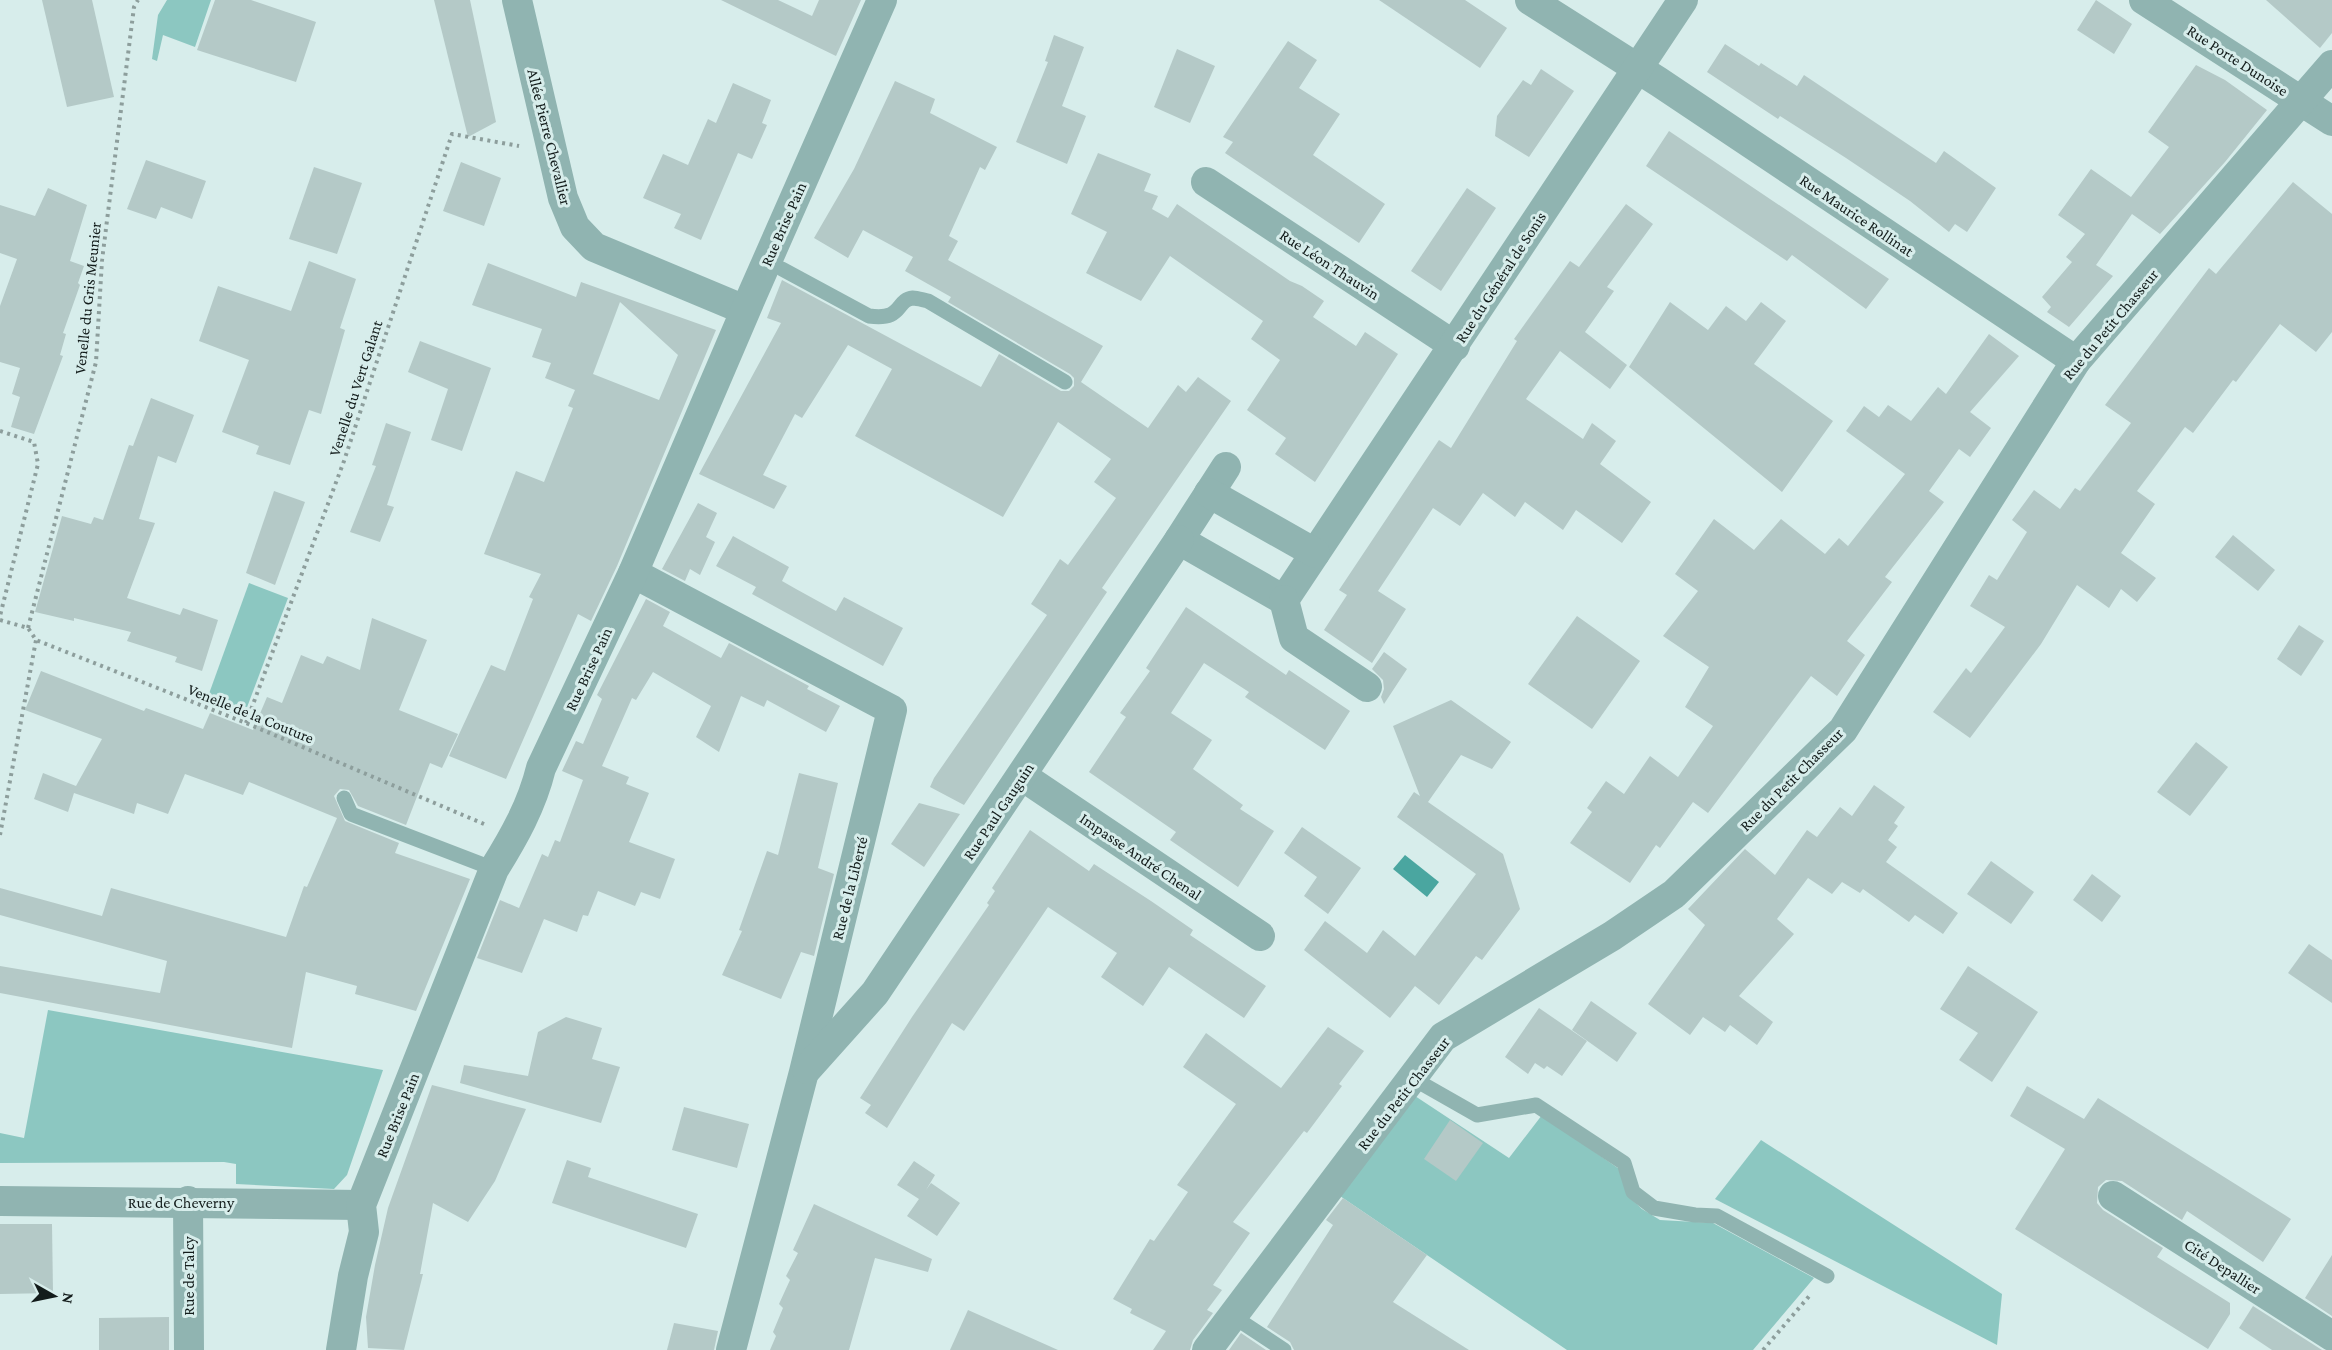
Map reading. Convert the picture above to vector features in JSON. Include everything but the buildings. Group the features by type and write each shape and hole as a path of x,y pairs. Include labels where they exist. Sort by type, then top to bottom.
{"street":[{"name":"Allée Pierre Chevallier","path":"517,0 563,198 575,227 594,247 745,310"},
{"name":"Rue Brise Pain","path":"341,1350 353,1276 364,1232 361,1205 494,869 515,836 535,790 541,768 633,573 745,310 882,0"},
{"name":"Rue Maurice Rollinat","path":"1530,0 1638,68 2076,361"},
{"name":"Rue du Général de Sonis","path":"1284,600 1683,0"},
{"name":"Rue Porte Dunoise","path":"2144,0 2332,121"},
{"name":"Rue du Petit Chasseur","path":"1207,1350 1443,1037 1612,936 1674,894 1843,730 2076,361 2332,65"},
{"name":"Rue Léon Thauvin","path":"1206,183 1455,346"},
{"name":"Rue Paul Gauguin","path":"804,1072 875,993 1022,776 1226,467"},
{"path":"1209,492 1315,553"},
{"path":"1179,540 1284,600 1294,638 1367,687"},
{"name":"Rue de la Liberté","path":"633,573 892,710 804,1072 731,1350"},
{"name":"Impasse André Chenal","path":"1022,776 1260,936"},
{"name":"Cité Depallier","path":"2114,1196 2332,1336"},
{"name":"Rue de Cheverny","path":"0,1201 188,1201 361,1205"},
{"name":"Rue de Talcy","path":"188,1201 189,1350"}],"lane":[{"path":"782,269 869,316 883,318 896,314 905,301 912,298 928,301 1065,382"},
{"path":"344,798 351,814 494,869"},
{"path":"1412,1078 1477,1115 1536,1105 1624,1163 1633,1192 1654,1208 1717,1216 1827,1276"},
{"path":"1234,1317 1284,1350"}],"path":[{"name":"Venelle du Gris Meunier","path":"28,628 96,362 102,260 120,106 134,8 138,0"},
{"name":"Venelle du Vert Galant","path":"246,723 344,461 452,134 521,147"},
{"path":"0,431 34,442 38,464 0,618 28,628 36,640 0,835"},
{"name":"Venelle de la Couture","path":"36,640 246,723 485,824"},
{"path":"1762,1350 1827,1276"}],"shaded area":[{"path":"167,0 211,0 195,47 163,35 157,61 152,59 158,15"},
{"path":"249,583 288,598 243,718 206,702"},
{"path":"1405,855 1439,882 1427,897 1393,869"},
{"path":"48,1010 383,1070 347,1175 334,1189 236,1184 236,1164 224,1162 0,1163 0,1133 24,1138"},
{"path":"1415,1096 1509,1158 1542,1115 1622,1171 1627,1195 1642,1209 1660,1220 1713,1223 1814,1278 1753,1350 1567,1350 1340,1196"},
{"path":"1761,1140 2002,1294 1997,1345 1715,1199"}]}
